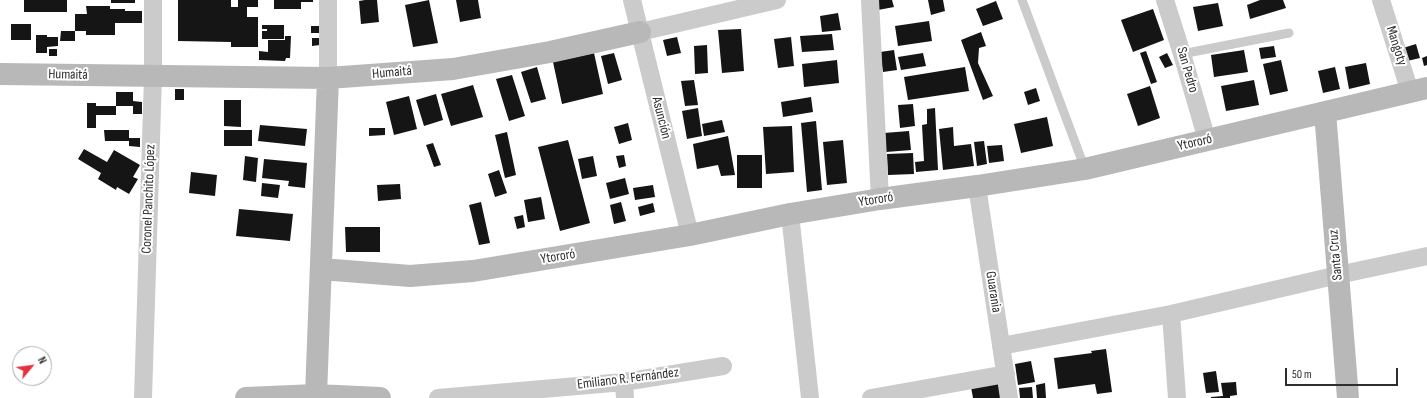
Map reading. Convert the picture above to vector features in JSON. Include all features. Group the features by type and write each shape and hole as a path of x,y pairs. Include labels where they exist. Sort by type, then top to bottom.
{"street":[{"name":"Coronel Panchito López","path":"143,398 154,0"},
{"path":"316,395 328,78 328,0"},
{"name":"Asunción","path":"632,0 690,235"},
{"name":"Humaitá","path":"0,74 328,78 453,69 550,52 777,0"},
{"path":"870,0 880,199"},
{"name":"San Pedro","path":"1165,0 1206,140"},
{"name":"Mangoty","path":"1381,0 1419,90"},
{"name":"Ytororó","path":"321,269 410,276 473,271 690,235 790,214 880,199 1085,169 1419,90"},
{"name":"Santa Cruz","path":"1325,112 1348,398"},
{"name":"Guarania","path":"977,186 1009,398"},
{"path":"790,214 810,398"},
{"path":"1001,346 1171,314 1427,256"},
{"path":"1171,314 1177,398"},
{"name":"Emiliano R. Fernández","path":"438,398 624,390 723,366"},
{"path":"871,398 1006,374"},
{"path":"246,398 316,395 380,398"}],"lane":[{"path":"1022,0 1085,169"},
{"path":"1182,54 1288,33"}],"building":[{"path":"24,0 67,0 67,12 24,12"},
{"path":"111,0 135,0 135,3 111,3"},
{"path":"178,0 231,0 231,7 238,7 238,0 258,0 258,7 247,7 247,17 258,17 258,47 231,47 231,42 178,41"},
{"path":"274,0 313,0 313,2 301,2 301,9 274,9"},
{"path":"377,0 379,22 361,24 359,1"},
{"path":"429,0 438,43 413,47 405,5"},
{"path":"456,0 478,0 481,18 460,22"},
{"path":"876,0 892,0 894,7 878,10"},
{"path":"928,0 943,0 945,11 931,15"},
{"path":"1260,0 1283,0 1286,8 1250,19 1247,5"},
{"path":"996,1 1003,19 983,26 976,9"},
{"path":"1218,3 1223,26 1198,31 1193,7"},
{"path":"86,6 110,6 110,9 142,11 142,23 115,23 115,35 86,35 86,31 75,31 75,14 87,14"},
{"path":"1153,9 1164,40 1133,52 1121,20"},
{"path":"838,13 841,30 822,32 820,16"},
{"path":"929,21 932,41 898,46 895,26"},
{"path":"11,24 31,24 31,40 11,40"},
{"path":"262,25 284,25 284,39 262,39 262,31 267,31 267,29 262,29"},
{"path":"311,26 320,26 320,33 311,33"},
{"path":"741,29 744,71 722,73 718,30"},
{"path":"61,31 75,31 75,41 60,41"},
{"path":"981,32 986,46 979,48 978,63 993,96 983,100 961,40"},
{"path":"832,34 834,50 802,52 800,36"},
{"path":"36,35 58,37 58,46 47,47 47,53 36,53"},
{"path":"285,36 291,36 290,58 286,58 285,61 259,60 259,51 268,52 268,40 285,40"},
{"path":"677,37 681,53 667,56 663,40"},
{"path":"791,37 794,66 778,68 774,39"},
{"path":"312,38 320,38 320,45 312,46"},
{"path":"1416,44 1420,58 1407,61 1403,48"},
{"path":"707,45 708,73 695,74 694,46"},
{"path":"1274,46 1276,57 1261,59 1259,48"},
{"path":"49,49 57,49 57,56 49,56"},
{"path":"894,50 897,70 883,72 880,52"},
{"path":"1244,50 1248,72 1214,77 1211,55"},
{"path":"1146,51 1157,82 1151,84 1140,53"},
{"path":"594,53 603,94 562,104 553,62"},
{"path":"614,53 622,80 608,84 601,56"},
{"path":"923,53 926,66 901,70 898,57"},
{"path":"1167,53 1173,65 1165,68 1159,57"},
{"path":"1427,56 1427,65 1424,66 1422,58"},
{"path":"837,60 839,83 804,87 802,64"},
{"path":"1281,60 1288,91 1270,95 1263,64"},
{"path":"1366,63 1370,84 1349,89 1345,67"},
{"path":"537,67 546,99 531,103 521,72"},
{"path":"965,67 969,91 908,100 904,77"},
{"path":"1335,67 1340,89 1323,93 1318,71"},
{"path":"512,75 525,116 509,121 496,79"},
{"path":"694,80 698,105 685,106 681,81"},
{"path":"1254,80 1259,105 1226,111 1221,86"},
{"path":"473,85 483,117 451,126 441,94"},
{"path":"1150,86 1160,118 1138,126 1127,94"},
{"path":"1036,88 1040,101 1028,105 1024,92"},
{"path":"175,89 184,89 184,100 175,100"},
{"path":"116,92 133,92 133,101 142,102 142,114 133,114 133,106 116,106"},
{"path":"436,94 443,120 424,126 416,100"},
{"path":"409,96 417,129 394,135 386,102"},
{"path":"811,97 813,112 783,117 781,102"},
{"path":"224,100 241,100 241,127 224,126"},
{"path":"87,103 96,103 96,106 116,106 116,115 96,115 96,128 87,128"},
{"path":"913,104 915,126 900,128 898,105"},
{"path":"698,108 702,136 687,139 682,111"},
{"path":"935,108 938,170 916,172 915,162 924,161 922,125 927,124 927,109"},
{"path":"1047,117 1053,146 1021,153 1014,124"},
{"path":"722,120 725,132 704,136 702,124"},
{"path":"816,121 822,190 807,192 801,123"},
{"path":"628,123 632,140 619,144 614,127"},
{"path":"260,125 307,129 305,146 258,141"},
{"path":"792,126 794,172 766,174 763,127"},
{"path":"953,127 954,146 971,144 974,166 943,170 939,129"},
{"path":"369,128 385,128 385,135 369,136"},
{"path":"104,130 129,130 129,138 140,138 140,147 129,146 129,141 105,141"},
{"path":"224,130 252,130 252,146 224,146"},
{"path":"909,131 911,150 886,152 884,133"},
{"path":"507,132 516,175 505,178 495,135"},
{"path":"728,136 735,175 721,176 718,165 697,169 693,144"},
{"path":"568,140 590,223 560,231 538,147"},
{"path":"843,140 847,183 827,185 823,142"},
{"path":"984,141 987,164 977,166 974,142"},
{"path":"433,143 441,165 434,167 426,145"},
{"path":"1002,145 1004,161 989,163 987,146"},
{"path":"84,149 107,162 114,150 140,165 133,177 138,179 129,194 117,187 116,190 98,179 101,173 78,159"},
{"path":"913,153 914,174 888,175 887,154"},
{"path":"624,155 626,166 619,168 616,156"},
{"path":"737,155 762,155 762,188 737,188"},
{"path":"245,156 258,158 256,182 243,180"},
{"path":"593,156 597,176 582,179 578,159"},
{"path":"264,159 307,163 305,188 288,186 289,181 262,178"},
{"path":"499,170 507,193 495,197 488,174"},
{"path":"191,172 217,175 215,196 189,193"},
{"path":"625,178 629,194 610,199 606,183"},
{"path":"262,183 280,185 278,198 261,196"},
{"path":"400,184 401,199 378,201 377,185"},
{"path":"653,185 655,197 635,200 633,188"},
{"path":"541,197 545,219 528,222 524,200"},
{"path":"481,202 490,243 479,245 469,205"},
{"path":"621,202 626,221 614,224 610,205"},
{"path":"653,203 655,212 640,216 638,207"},
{"path":"239,209 293,214 290,241 236,236"},
{"path":"523,215 525,227 517,229 514,217"},
{"path":"345,227 380,227 380,252 346,252"},
{"path":"1106,349 1112,392 1097,394 1095,384 1058,389 1054,358 1092,353 1091,351"},
{"path":"1031,361 1035,382 1018,385 1015,364"},
{"path":"1216,371 1219,392 1206,393 1203,373"},
{"path":"1000,382 1003,398 973,398 971,387"},
{"path":"1236,382 1237,395 1230,396 1230,398 1211,398 1223,396 1221,383"},
{"path":"1045,383 1046,398 1037,398 1036,385"},
{"path":"1032,387 1033,398 1020,398 1019,388"}]}
